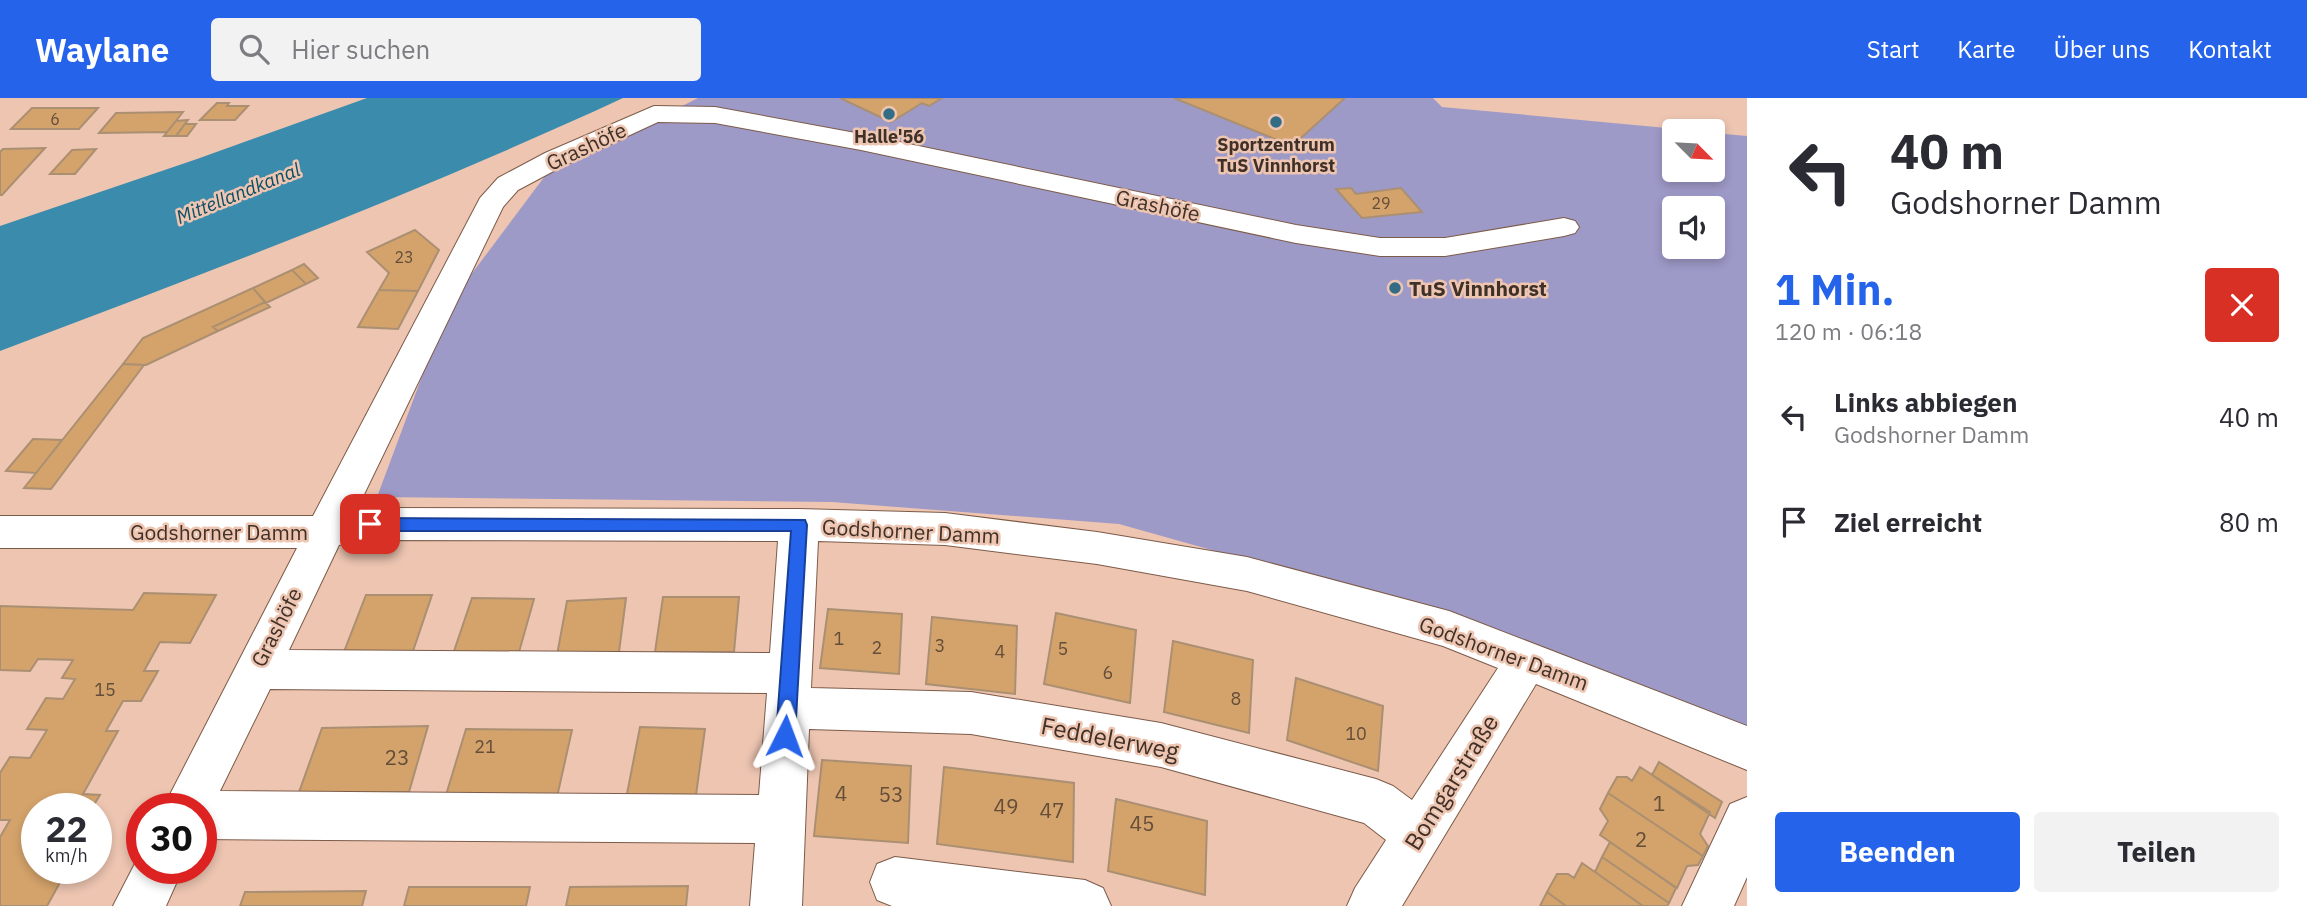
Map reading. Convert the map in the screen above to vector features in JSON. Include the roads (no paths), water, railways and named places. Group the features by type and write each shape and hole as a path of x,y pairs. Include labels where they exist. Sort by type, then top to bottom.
{"street":[{"name":"Grashöfe","path":"194,793 490,204 508,184 555,159 654,114 715,115 861,142 1296,234 1380,247 1445,247 1564,227"},
{"name":"Godshorner Damm","path":"0,532 325,532 370,524 799,525 945,529 1097,548 1247,575 1449,629 1747,748"},
{"path":"776,906 799,525"},
{"name":"Bomgarstraße","path":"1373,906 1528,659"},
{"name":"Feddelerweg","path":"255,669 788,690 971,713 1161,746 1376,803 1418,834"},
{"path":"217,815 782,819"},
{"path":"1708,906 1747,821"},
{"path":"895,882 1085,906"},
{"path":"139,906 150,884"}],"water":[{"name":"Mittellandkanal","path":"367,98 623,98 392,199 0,351 0,226"}],"place":[{"name":"Halle'56","path":"889,114"},
{"name":"Sportzentrum TuS Vinnhorst","path":"1276,122"},
{"name":"TuS Vinnhorst","path":"1395,288"}]}
